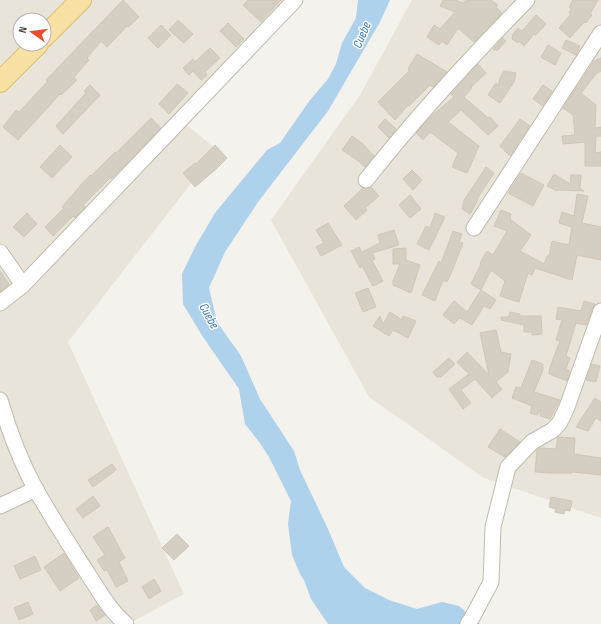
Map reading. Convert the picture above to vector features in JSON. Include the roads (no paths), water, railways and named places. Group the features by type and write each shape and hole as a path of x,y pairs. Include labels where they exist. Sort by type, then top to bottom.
{"main road":[{"path":"52,30 81,0"},
{"path":"0,82 30,52"}],"street":[{"path":"0,303 23,285 295,0"},
{"path":"366,180 394,145 490,38 527,0"},
{"path":"474,228 601,33"},
{"path":"0,252 23,285"},
{"path":"471,620 490,582 493,527 508,467 532,442 553,430 560,422 567,407 601,311"},
{"path":"0,400 9,429 36,489 58,527 98,589 119,618 126,624"},
{"path":"0,506 36,489"}],"water":[{"name":"Cuebe","path":"358,0 390,0 380,22 328,111 258,202 225,252 209,288 217,322 241,356 260,399 294,451 300,470 344,567 365,588 389,600 417,609 442,602 459,606 480,624 328,624 311,599 292,555 288,524 291,501 269,457 245,424 239,389 203,337 183,304 182,274 195,247 215,213 267,150 280,143 310,100 328,79 336,64 342,43 356,18"}]}
